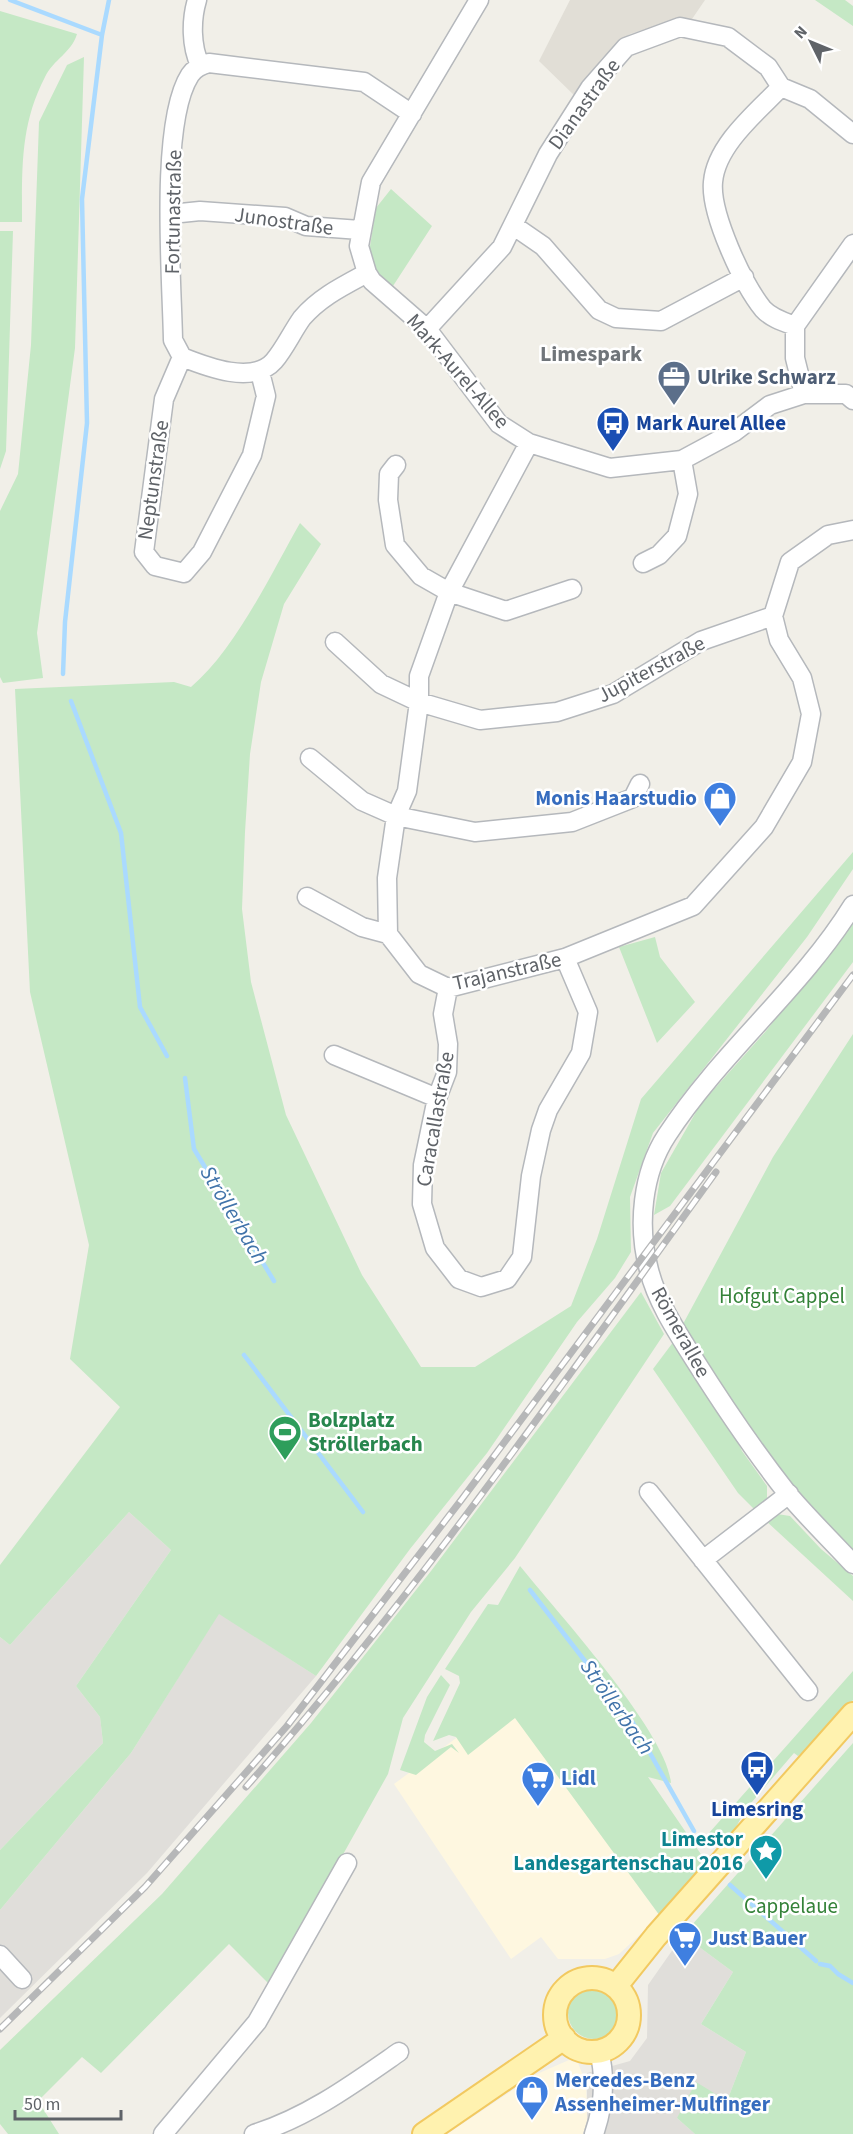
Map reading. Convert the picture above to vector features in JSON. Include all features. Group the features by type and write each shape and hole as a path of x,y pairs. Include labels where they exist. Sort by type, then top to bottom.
{"main road":[{"path":"616,1986 656,1936 853,1714"},
{"path":"585,1978 596,1978 616,1986 624,1996 629,2008 629,2020 618,2041 599,2051 580,2049 564,2038 556,2019 556,2008 566,1989 585,1978"},
{"path":"424,2134 564,2038"}],"street":[{"path":"197,0 192,16 196,56 200,65 208,63 364,82 412,114"},
{"name":"Mark-Aurel-Allee","path":"479,0 371,182 360,230 359,246 367,273 389,297 428,329 499,424 529,443 610,468 682,460 734,432 770,405 804,394 846,394 853,400"},
{"name":"Dianastraße","path":"428,329 495,255 514,226 548,154 590,88 626,47 680,27 728,37 768,67 781,87"},
{"name":"Fortunastraße","path":"182,357 173,340 170,170 176,112 190,75 200,65"},
{"path":"795,326 778,320 764,310 744,277 717,215 713,182 727,144 781,87 810,99 853,134"},
{"name":"Junostraße","path":"171,214 200,211 285,217 306,226 360,230"},
{"path":"514,226 550,253 599,310 616,318 661,321 744,277"},
{"path":"804,394 795,358 795,326 853,244"},
{"path":"182,357 247,374 260,372 273,362 303,317 326,295 367,273"},
{"name":"Neptunstraße","path":"182,357 164,399 144,552 155,566 184,573 202,552 252,455 266,396 260,372"},
{"path":"307,897 362,927 388,934 387,878 396,816 407,791 419,702 419,676 449,592 529,443"},
{"path":"643,563 659,555 677,536 688,494 682,460"},
{"path":"396,465 389,474 388,500 395,545 421,576 449,592 506,611 572,588"},
{"path":"773,616 790,562 828,535 853,530"},
{"name":"Jupiterstraße","path":"335,642 381,684 419,702 480,720 557,712 613,694 701,641 773,616"},
{"name":"Trajanstraße","path":"388,934 419,974 448,988 566,958 693,906 764,827 802,762 811,714 802,678 779,640 773,616"},
{"path":"310,758 362,801 396,816 475,832 572,822 633,798 640,784"},
{"name":"Römerallee","path":"853,905 796,981 687,1106 665,1137 651,1169 643,1202 643,1242 649,1272 670,1318 714,1392 789,1494 853,1564"},
{"name":"Caracallastraße","path":"448,988 443,1014 448,1044 447,1072 437,1098 423,1165 422,1204 435,1248 459,1279 481,1287 507,1279 522,1257 531,1176 541,1130 548,1110 581,1053 588,1012 566,958"},
{"path":"334,1055 437,1098"},
{"path":"649,1492 808,1691"},
{"path":"703,1560 789,1494"},
{"path":"163,2134 254,2026 347,1863"},
{"path":"0,1955 22,1979"},
{"path":"594,2134 599,2119 604,2070 599,2051"},
{"path":"254,2134 283,2125 322,2104 399,2052"}],"shaded area":[{"path":"570,0 705,0 692,19 674,20 630,34 602,58 576,97 539,61"},
{"path":"129,1512 171,1550 76,1686 100,1717 103,1743 0,1850 0,1637 10,1645"},
{"path":"219,1613 316,1676 147,1873 0,2018 0,1910 131,1753"},
{"path":"515,1717 660,1916 619,1954 605,1959 558,1959 541,1937 511,1959 394,1784 463,1733 475,1749"},
{"path":"683,1935 733,1972 701,2024 746,2052 727,2101 677,2118 695,2134 583,2134 587,2121 587,2073 630,2061 647,2038 648,1985"},
{"path":"569,2060 578,2063 586,2083 587,2121 583,2134 447,2134 537,2074"}],"green space":[{"path":"815,0 845,0 853,6 853,26"},
{"path":"0,11 77,34 71,46 48,71 31,112 24,148 22,222 0,222"},
{"path":"84,57 75,348 37,633 43,678 3,683 0,677 0,511 18,474 31,345 39,122 67,65"},
{"path":"391,189 432,226 393,286 379,277 368,259 376,208"},
{"path":"0,231 13,231 6,451 0,469"},
{"path":"300,523 321,544 284,604 261,682 250,754 242,909 251,982 286,1115 362,1275 421,1367 475,1367 571,1306 597,1239 641,1099 853,852 853,869 807,937 653,1133 630,1197 631,1252 615,1278 577,1322 487,1453 410,1549 316,1676 219,1614 131,1753 0,1910 0,1850 103,1743 100,1717 76,1686 171,1550 129,1512 10,1645 0,1637 0,1565 120,1407 70,1359 89,1245 30,992 15,689 174,682 191,687 223,653 237,632"},
{"path":"853,921 853,962 670,1206 654,1215 661,1173 700,1105 766,1031"},
{"path":"655,937 660,957 695,1002 657,1043 619,947"},
{"name":"Hofgut Cappel","path":"853,1034 853,1552 805,1500 761,1444 683,1324 773,1157"},
{"path":"641,1292 664,1334 515,1558 471,1612 403,1718 388,1774 270,1985 229,1944 101,2073 82,2057 38,2101 59,2134 8,2134 0,2124 0,2050 162,1894 311,1723 431,1571"},
{"path":"674,1341 726,1418 742,1451 767,1486 767,1498 755,1510 738,1493 653,1369"},
{"path":"777,1514 790,1516 821,1549 853,1576 853,1601 765,1520"},
{"path":"520,1566 608,1672 651,1734 665,1761 671,1783 648,1777 707,1863 660,1916 515,1718 468,1755 456,1737 449,1735 433,1741 460,1683 459,1676 445,1669 488,1604 498,1605"},
{"path":"853,1671 853,1700 828,1733 798,1756 794,1753 745,1810 732,1835 720,1846 709,1833"},
{"path":"441,1675 450,1685 425,1735 424,1742 435,1751 452,1744 459,1753 451,1747 416,1775 400,1770 427,1697"},
{"name":"Cappelaue","path":"853,1743 853,2134 695,2134 677,2118 696,2082 727,2101 746,2052 701,2024 733,1972 683,1935"},
{"path":"594,1987 608,1991 616,1999 620,2013 616,2027 608,2035 594,2039 580,2035 572,2027 568,2013 572,1999 580,1991"}],"waterway":[{"path":"10,0 102,35"},
{"path":"63,674 65,622 87,423 82,199 102,35 109,0"},
{"path":"71,701 121,833 140,1007 167,1056"},
{"name":"Ströllerbach","path":"185,1078 194,1149 274,1281"},
{"name":"Ströllerbach","path":"244,1355 363,1512"},
{"name":"Ströllerbach","path":"530,1590 633,1723 694,1831"},
{"name":"Ströllerbach","path":"730,1885 816,1961"},
{"name":"Ströllerbach","path":"820,1964 830,1966 853,1983"}],"railway":[{"path":"0,2029 145,1887 287,1726 462,1499 853,975"},
{"path":"246,1787 309,1714 430,1562 546,1407 716,1172"}],"place":[{"name":"Ulrike Schwarz","path":"674,406"},
{"name":"Mark Aurel Allee","path":"613,452"},
{"name":"Monis Haarstudio","path":"720,827"},
{"name":"Bolzplatz Ströllerbach","path":"285,1461"},
{"name":"Limesring","path":"757,1796"},
{"name":"Lidl","path":"538,1807"},
{"name":"Limestor Landesgartenschau 2016","path":"766,1880"},
{"name":"Just Bauer","path":"685,1967"},
{"name":"Mercedes-Benz Assenheimer-Mulfinger","path":"532,2121"}],"district":[{"name":"Limespark","path":"591,354"}]}
